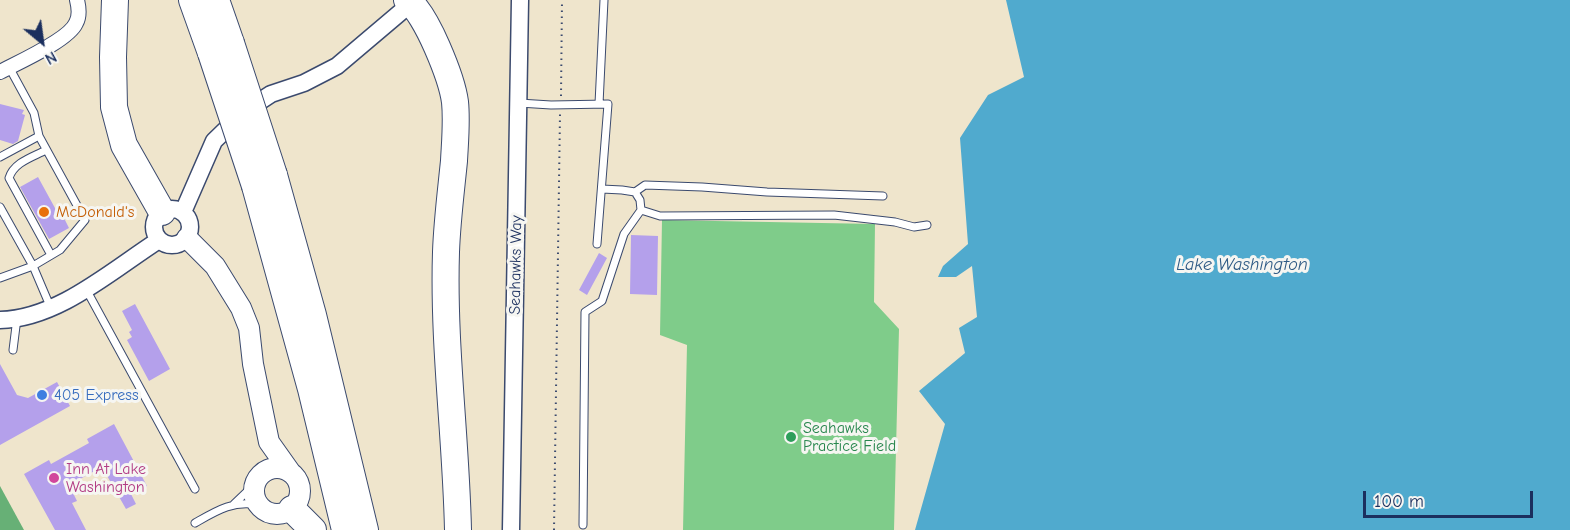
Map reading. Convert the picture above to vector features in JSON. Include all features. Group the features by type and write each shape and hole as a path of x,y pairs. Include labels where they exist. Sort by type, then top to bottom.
{"highway":[{"path":"115,0 114,108 124,145 172,212"},
{"path":"192,0 221,48"},
{"path":"216,0 221,48 264,180 313,315 365,530"},
{"path":"411,1 433,38 449,78 455,101 456,135 446,251 446,326 458,530"},
{"path":"264,180 345,530"},
{"path":"278,517 314,530"}],"main road":[{"path":"187,238 214,266 241,308 249,328 253,364 269,442 299,484 300,491 296,504 278,517 255,498 254,491 260,478 269,442"},
{"path":"260,478 277,468 291,473"}],"street":[{"path":"5,70 65,36 77,23 76,0"},
{"name":"Seahawks Way","path":"512,530 520,0"},
{"path":"172,212 190,221 191,227 187,238 170,245 159,240 154,222 172,212 214,141 245,111 271,94 304,83 337,66 411,1"},
{"path":"8,319 26,317 51,309 159,240"}],"lane":[{"path":"599,104 604,0"},
{"path":"0,278 33,266 60,250 85,220 39,136 34,114 5,70"},
{"path":"519,103 608,104 597,244"},
{"path":"0,157 39,136"},
{"path":"46,150 16,166 9,178 51,255"},
{"path":"602,189 634,192 645,185 883,196"},
{"path":"583,525 585,312 602,301 624,234 642,210 640,200 634,192"},
{"path":"0,207 33,266 51,309"},
{"path":"642,210 660,216 834,215 895,222 914,227 927,225"},
{"path":"86,288 195,489"},
{"path":"8,319 13,350"},
{"path":"195,523 234,504 260,478"},
{"path":"234,504 247,503 278,517"}],"path":[{"path":"561,98 562,0"},
{"path":"554,530 560,112"}],"green space":[{"name":"Seahawks Practice Field","path":"662,220 875,224 874,302 899,329 894,530 683,530 687,345 660,335"},
{"path":"0,486 24,530 0,530"}],"water":[{"name":"Lake Washington","path":"1006,0 1570,0 1570,530 915,530 945,424 919,391 965,353 959,328 977,317 972,266 956,277 938,277 943,266 968,244 960,138 988,95 1024,77"}],"building":[{"path":"0,104 24,110 22,114 25,115 18,141 13,144 0,140"},
{"name":"McDonald's","path":"38,177 61,219 64,218 69,228 49,239 20,187"},
{"path":"631,235 658,236 657,295 630,294"},
{"path":"599,253 607,258 587,295 579,290"},
{"path":"135,304 170,369 149,381 127,340 132,337 129,332 132,330 122,311"},
{"path":"0,364 17,395 28,398 57,382 70,406 0,445"},
{"name":"Inn At Lake Washington","path":"114,424 147,486 131,494 136,504 126,509 102,467 69,485 77,501 72,503 86,530 55,530 24,474 49,460 51,464 89,443 87,439"}],"place":[{"name":"McDonald's","path":"44,212"},
{"name":"405 Express","path":"42,395"},
{"name":"Seahawks Practice Field","path":"791,437"},
{"name":"Inn At Lake Washington","path":"54,478"}]}
